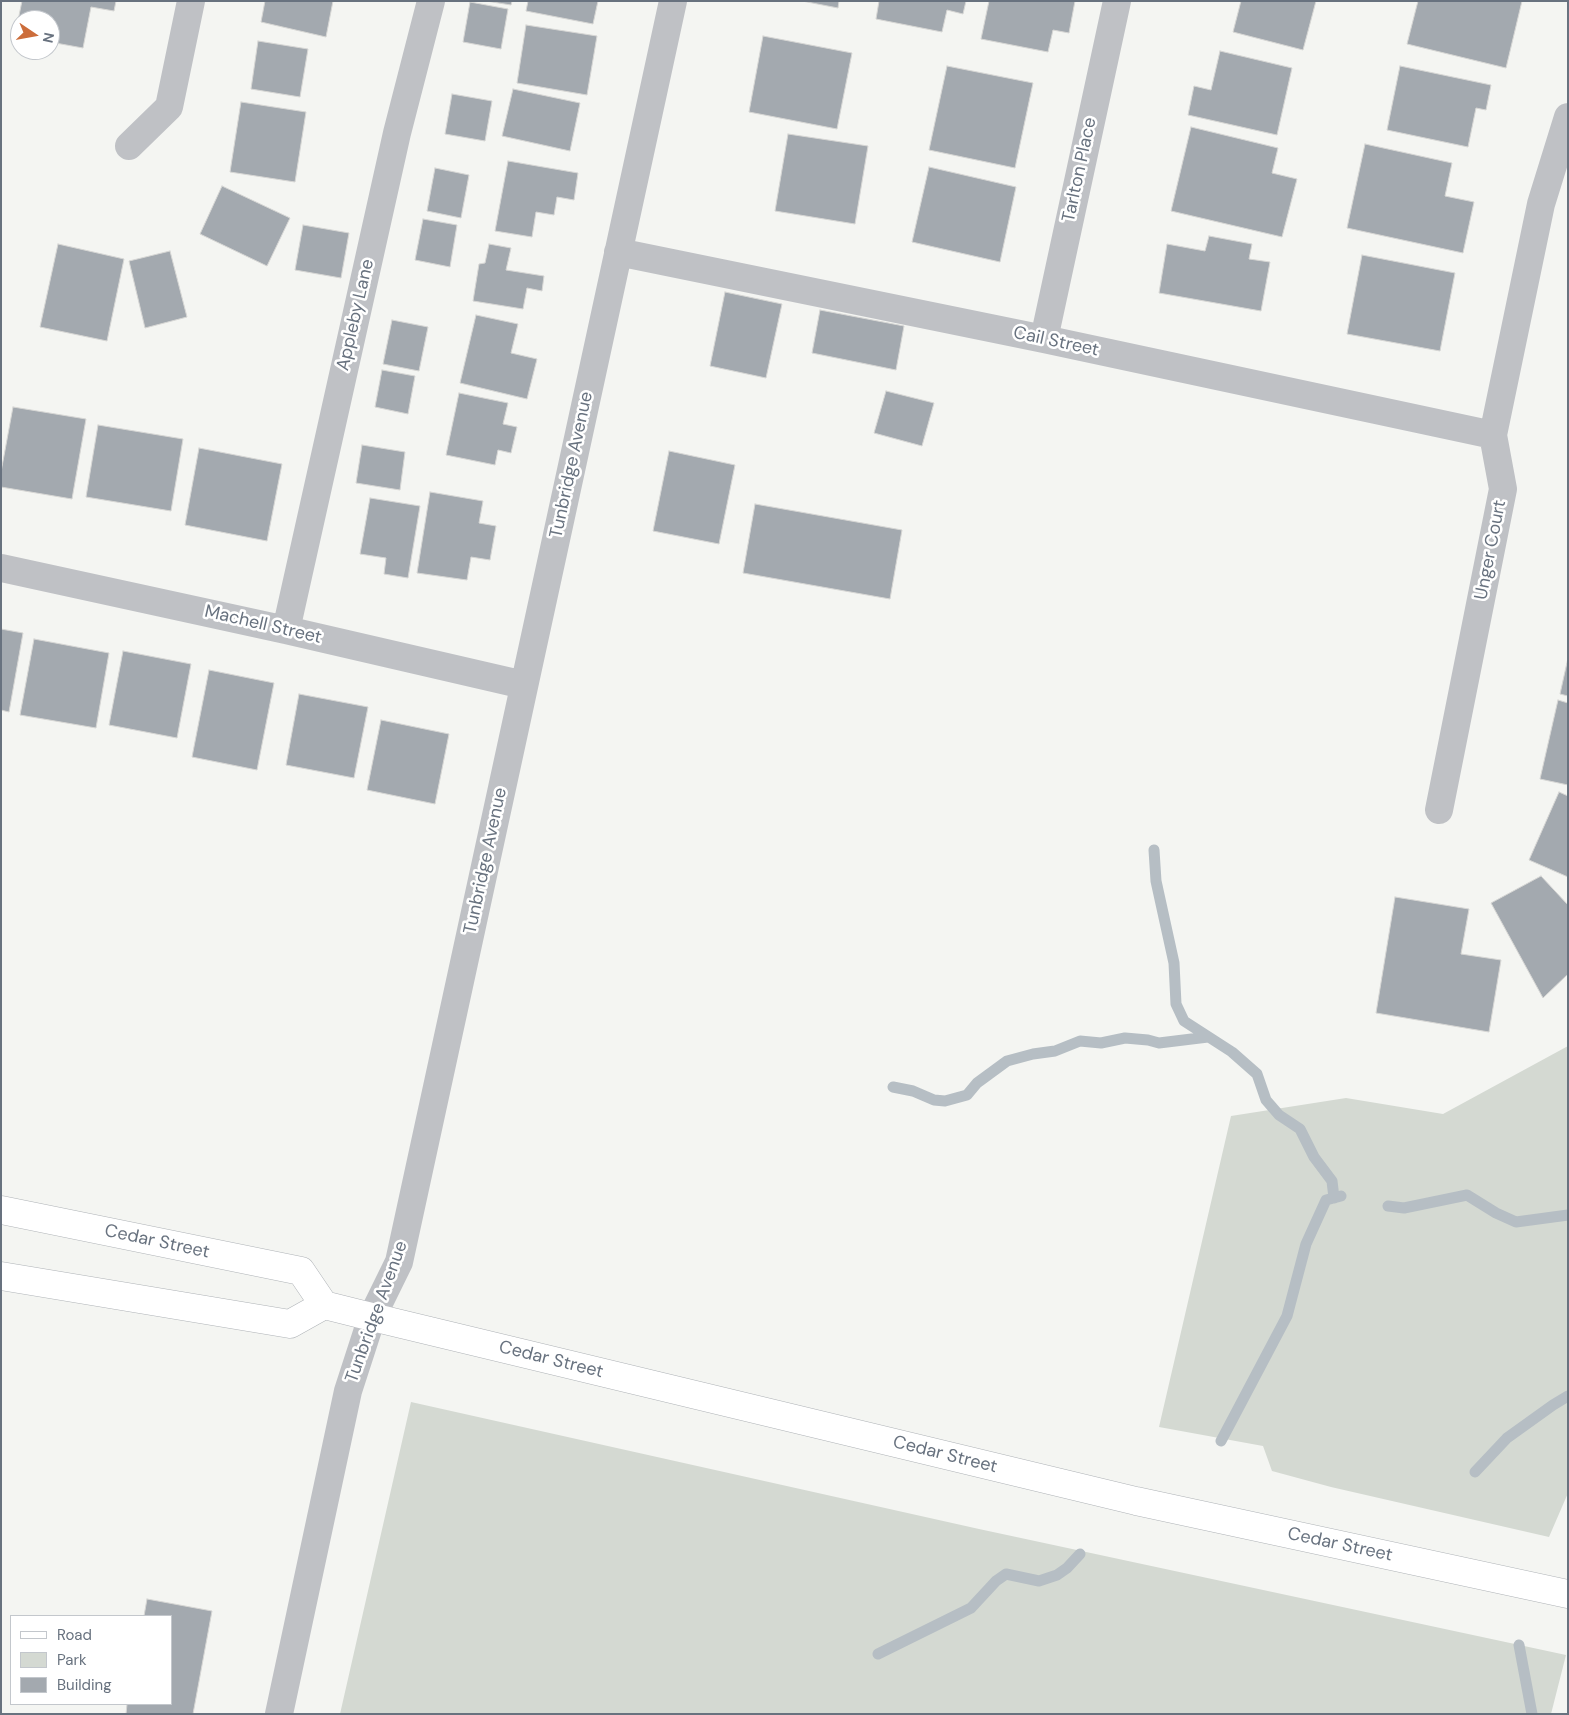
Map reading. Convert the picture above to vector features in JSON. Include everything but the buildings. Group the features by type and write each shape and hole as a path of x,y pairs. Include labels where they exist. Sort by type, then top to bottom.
{"main road":[{"name":"Cedar Street","path":"1,1210 301,1271 324,1305 372,1317 1136,1501 1568,1594"},
{"path":"1,1276 290,1324 324,1305"}],"street":[{"path":"129,146 169,107 191,1"},
{"name":"Appleby Lane","path":"286,630 397,132 431,1"},
{"name":"Tunbridge Avenue","path":"279,1714 348,1391 372,1317 399,1262 673,1"},
{"name":"Tarlton Place","path":"1044,339 1117,1"},
{"name":"Unger Court","path":"1438,810 1503,489 1493,436 1541,204 1568,117"},
{"name":"Cail Street","path":"618,252 1044,339 1493,436"},
{"name":"Machell Street","path":"1,568 286,630 524,685"}],"green space":[{"path":"1568,1046 1568,1493 1549,1537 1331,1487 1272,1471 1263,1446 1159,1427 1231,1116 1346,1098 1443,1114"},
{"path":"411,1402 979,1529 1566,1655 1551,1714 340,1714"}],"waterway":[{"path":"1154,850 1156,881 1174,963 1176,1004 1184,1021 1232,1052 1257,1074 1266,1100 1279,1115 1300,1129 1314,1157 1332,1181 1334,1198"},
{"path":"893,1087 913,1091 934,1100 945,1101 967,1095 977,1083 1007,1061 1033,1054 1055,1051 1080,1041 1101,1043 1125,1038 1159,1043 1208,1037"},
{"path":"1388,1206 1404,1208 1467,1195 1496,1213 1516,1222 1568,1215"},
{"path":"1221,1441 1287,1316 1306,1244 1326,1200 1341,1196"},
{"path":"1475,1472 1507,1438 1568,1396"},
{"path":"878,1654 971,1608 996,1581 1006,1574 1039,1581 1057,1575 1067,1568 1080,1554"},
{"path":"1519,1645 1532,1714"}]}
